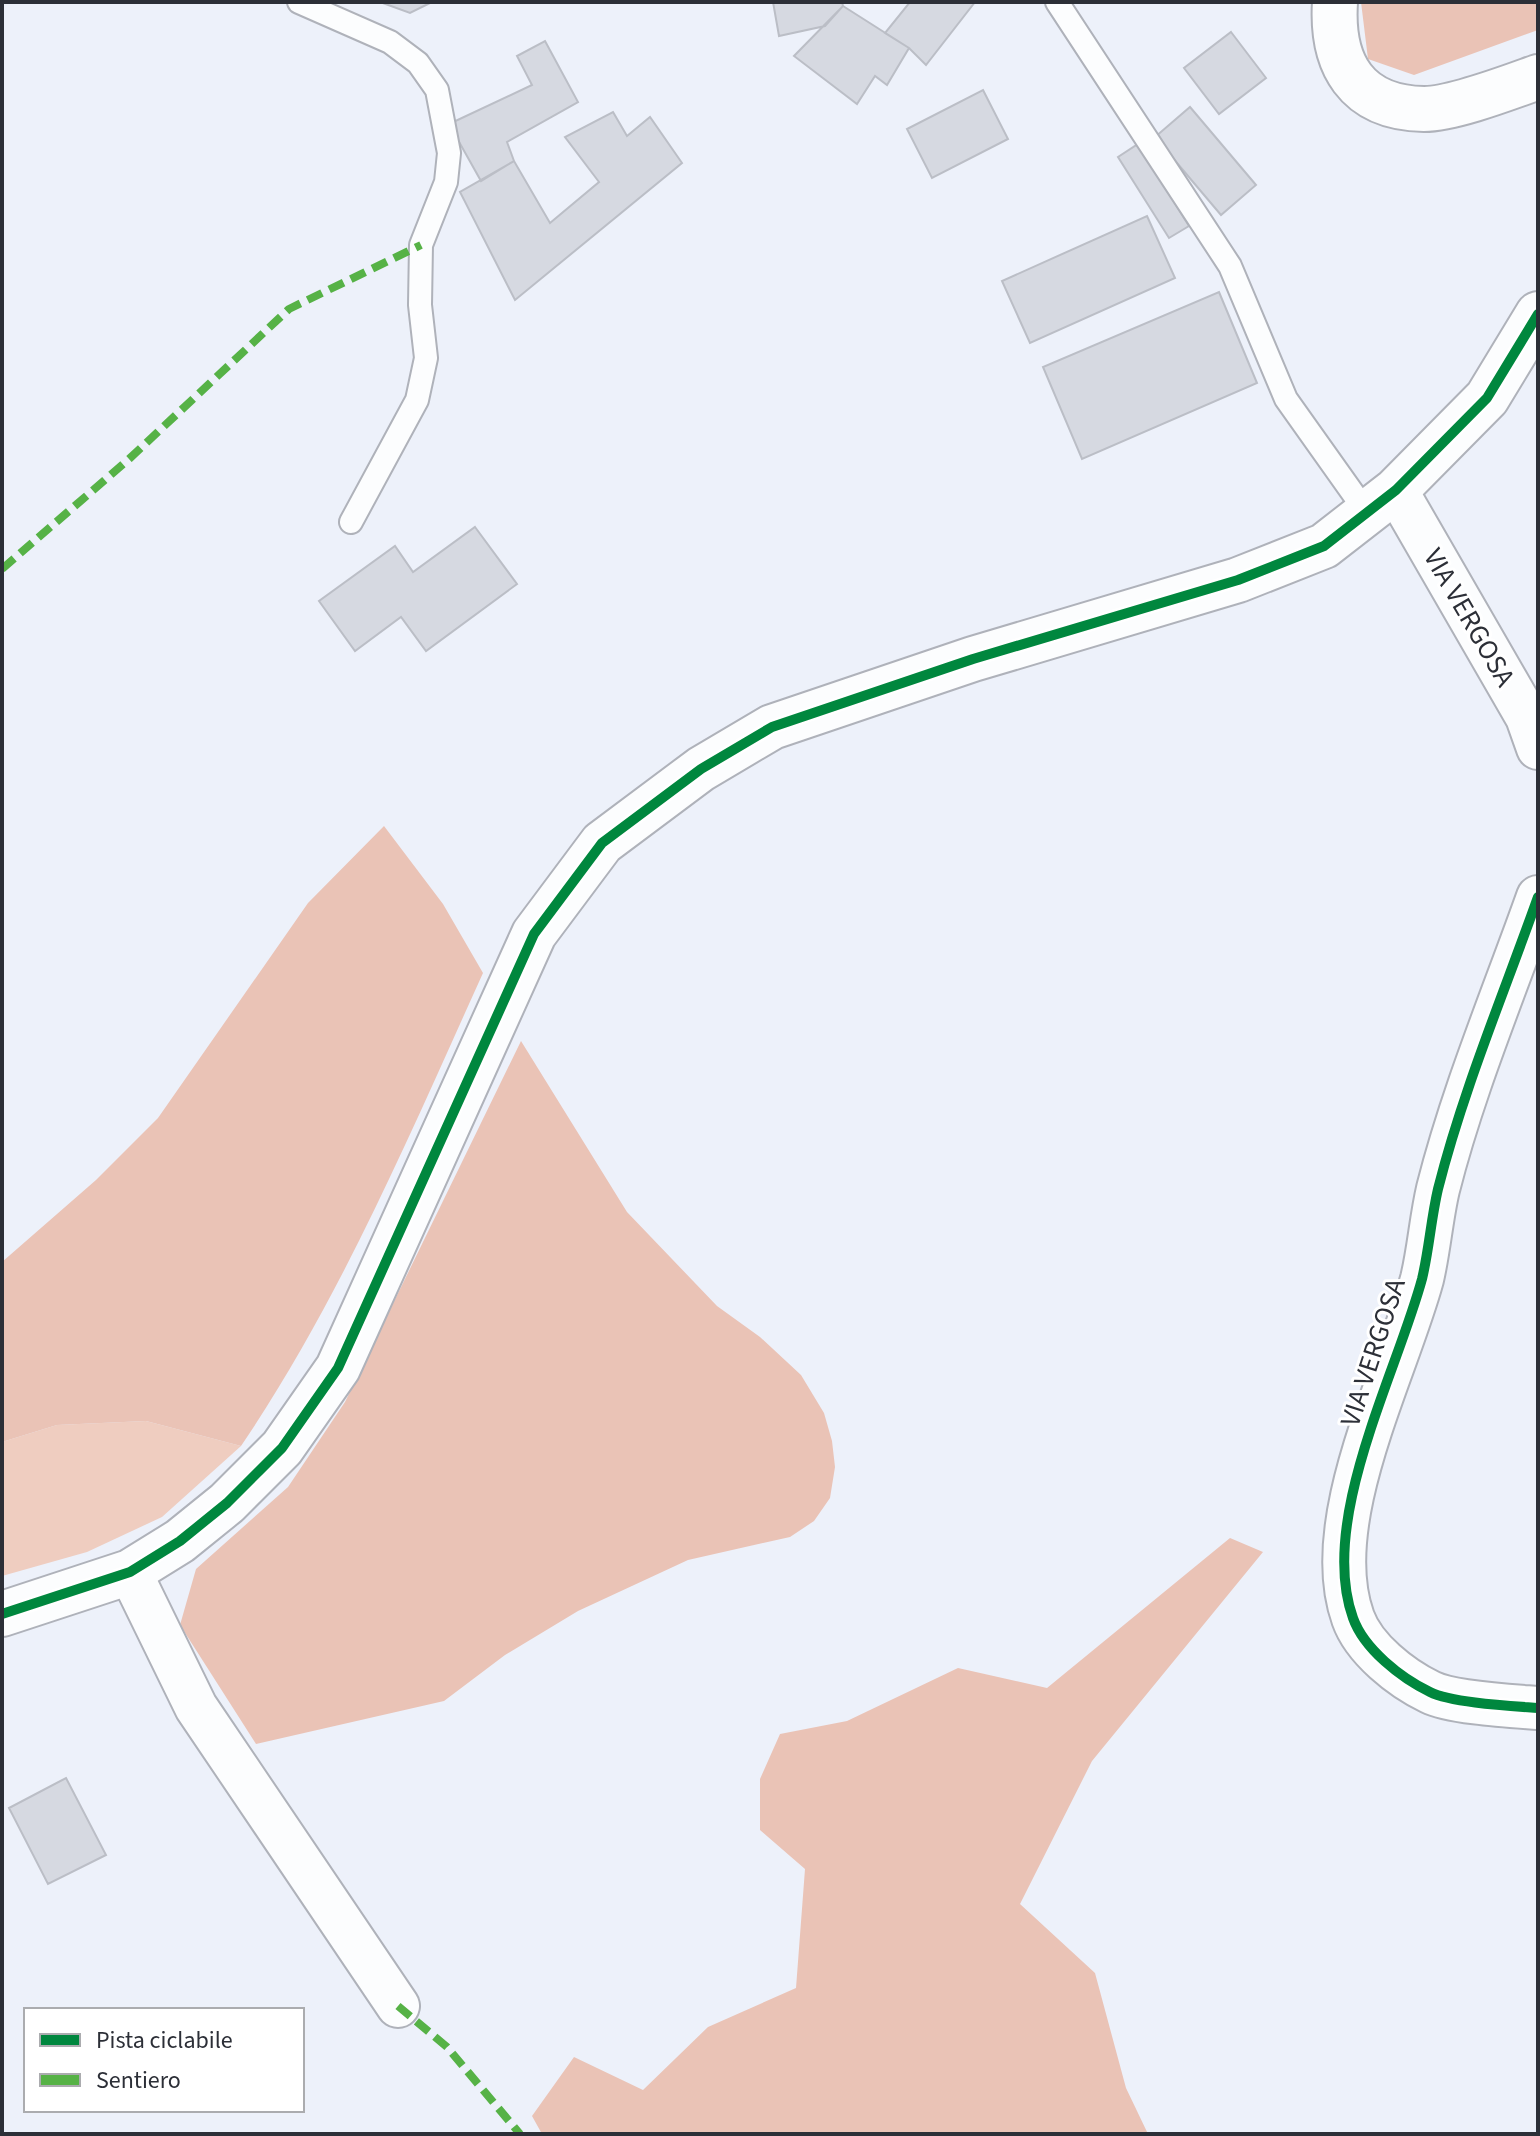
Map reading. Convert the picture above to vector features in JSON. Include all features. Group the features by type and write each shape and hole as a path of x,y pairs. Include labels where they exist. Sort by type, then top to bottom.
{"street":[{"path":"1335,2 1333,30 1339,59 1353,82 1371,95 1398,106 1427,109 1530,87"},
{"path":"2,1614 130,1572 180,1541 227,1503 282,1448 338,1368 534,934 602,843 701,769 772,727 973,659 1238,580 1324,546 1381,501 1487,398 1538,314"},
{"name":"VIA VERGOSA","path":"1381,501 1527,717 1538,748"},
{"name":"VIA VERGOSA","path":"1538,897 1462,1109 1438,1190 1422,1278 1362,1458 1344,1545 1343,1582 1354,1621 1382,1659 1432,1693 1538,1708"},
{"path":"130,1572 196,1707 398,2006"}],"lane":[{"path":"299,2 390,42 418,63 437,90 449,153 446,182 421,245 420,305 426,358 417,400 351,522"},
{"path":"1057,2 1230,266 1286,399 1381,501"}],"shaded area":[{"path":"1361,2 1538,2 1538,30 1414,75 1368,59"},
{"path":"384,826 443,904 483,973 372,1215 277,1390 241,1446 146,1421 57,1425 2,1442 2,1262 96,1180 158,1118 308,903"},
{"path":"521,1041 627,1212 717,1306 760,1337 801,1375 824,1413 832,1441 835,1467 830,1498 814,1521 790,1537 688,1560 578,1611 505,1655 444,1701 256,1744 180,1625 196,1569 288,1487 345,1402"},
{"path":"146,1421 241,1446 162,1517 87,1552 2,1576 2,1442 57,1425"},
{"path":"1230,1538 1263,1552 1092,1761 1020,1904 1095,1973 1126,2088 1148,2134 542,2134 532,2116 574,2057 643,2090 708,2027 796,1988 805,1869 760,1830 760,1779 780,1734 847,1721 958,1668 1047,1688"}],"building":[{"path":"380,2 432,2 410,13"},
{"path":"773,2 842,2 843,6 825,26 779,36"},
{"path":"910,2 975,2 926,65 909,48 885,33"},
{"path":"843,6 909,48 887,85 875,76 857,104 794,56"},
{"path":"1231,32 1266,78 1219,114 1184,68"},
{"path":"545,41 578,102 507,142 514,161 481,181 449,124 532,85 517,56"},
{"path":"983,90 1008,139 932,178 907,129"},
{"path":"1190,107 1256,185 1221,215 1155,137"},
{"path":"613,112 627,136 650,117 682,163 515,300 460,192 514,161 550,223 599,182 565,137"},
{"path":"1138,144 1189,226 1169,238 1118,157"},
{"path":"1147,216 1175,278 1030,343 1002,281"},
{"path":"1219,292 1257,383 1082,459 1043,367"},
{"path":"475,527 517,584 426,651 401,617 355,651 319,601 395,546 413,572"},
{"path":"66,1778 106,1855 48,1884 9,1808"}],"marked path":[{"path":"2,569 129,459 289,309 421,245"},
{"path":"398,2006 447,2047 520,2134"}],"cycle path":[{"path":"2,1614 130,1572 180,1541 227,1503 282,1448 338,1368 534,934 602,843 701,769 772,727 973,659 1238,580 1324,546 1396,490 1487,398 1538,314"},
{"path":"1538,897 1448,1152 1422,1279 1365,1448 1345,1538 1345,1580 1353,1618 1366,1641 1385,1661 1407,1679 1440,1696 1538,1708"}]}
